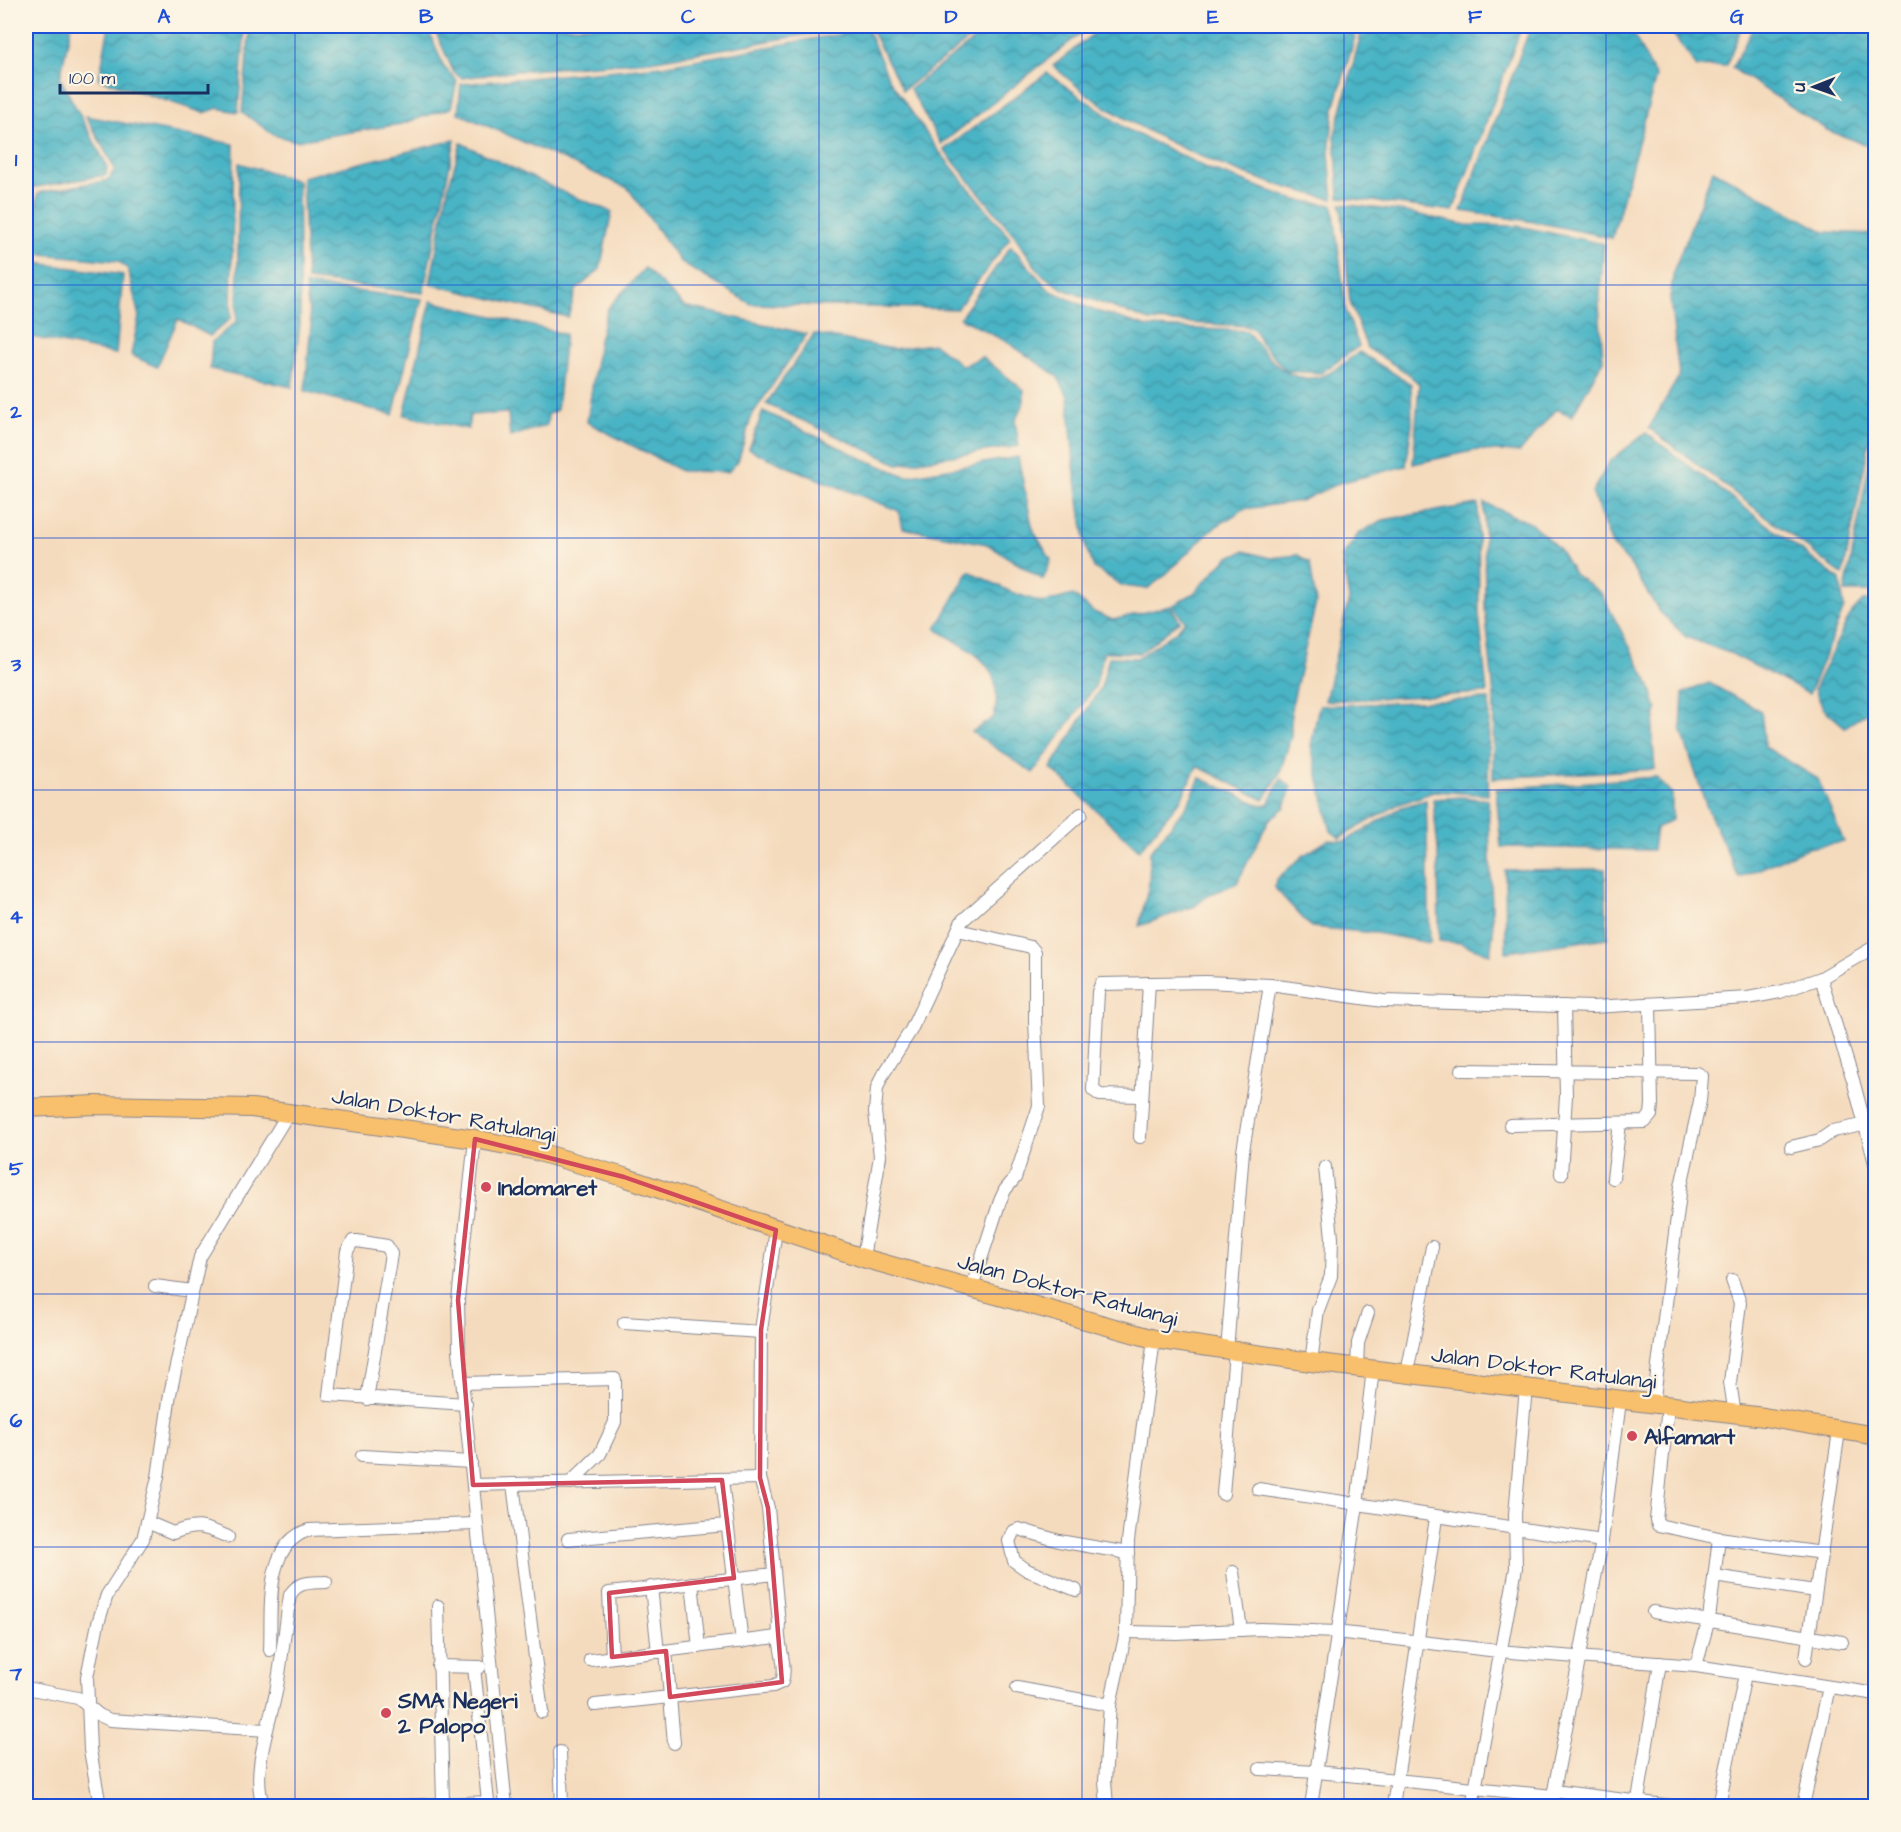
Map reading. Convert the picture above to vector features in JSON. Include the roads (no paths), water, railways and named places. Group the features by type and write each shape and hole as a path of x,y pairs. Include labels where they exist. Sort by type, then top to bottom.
{"highway":[{"name":"Jalan Doktor Ratulangi","path":"26,1108 96,1105 259,1108 475,1139 532,1150 624,1177 863,1258 971,1290 1154,1339 1311,1362 1526,1387 1735,1415 1875,1436"}],"street":[{"path":"863,1258 880,1156 875,1112 877,1088 911,1030 962,921 1081,814"},
{"path":"958,930 1031,947 1035,952 1039,1106 1015,1178 1005,1190 1000,1201 971,1290"},
{"path":"1142,1096 1095,1094 1092,1085 1101,984 1270,985 1383,1001 1563,1006 1650,1005 1748,999 1780,992 1821,978 1875,946"},
{"path":"1821,978 1853,1080 1875,1167"},
{"path":"1140,1137 1149,983"},
{"path":"1223,1494 1243,1150 1270,985"},
{"path":"1510,1125 1620,1124 1642,1123 1648,1119 1652,1104 1650,1005"},
{"path":"1561,1174 1566,1070 1563,1006"},
{"path":"1462,1070 1652,1071 1697,1073 1703,1080 1681,1186 1661,1406 1656,1523 1658,1526 1719,1538 1822,1553"},
{"path":"100,1806 90,1750 87,1706 87,1677 98,1623 107,1595 143,1539 191,1291 204,1249 290,1112"},
{"path":"1613,1178 1620,1124"},
{"path":"1791,1147 1820,1140 1833,1131 1863,1125"},
{"path":"398,1806 488,1802 505,1804 459,1350 458,1300 475,1139"},
{"path":"1311,1362 1318,1310 1331,1276 1332,1238 1325,1167"},
{"path":"595,1705 773,1686 782,1682 785,1674 777,1637 779,1623 768,1508 760,1478 761,1332 776,1230"},
{"path":"367,1399 391,1254 387,1246 353,1241 347,1251 328,1393 331,1396 367,1399 466,1404"},
{"path":"1407,1373 1432,1247"},
{"path":"1732,1280 1740,1303 1730,1382 1735,1415"},
{"path":"155,1286 191,1291"},
{"path":"1311,1806 1357,1505 1365,1368 1358,1343 1368,1313"},
{"path":"624,1323 761,1332"},
{"path":"1107,1806 1105,1781 1110,1705 1126,1632 1128,1553 1154,1339"},
{"path":"463,1383 615,1379 615,1422 600,1454 570,1483"},
{"path":"1472,1806 1498,1651 1516,1568 1516,1530 1526,1387"},
{"path":"1553,1798 1602,1541 1620,1401"},
{"path":"1806,1658 1839,1431"},
{"path":"362,1456 471,1462"},
{"path":"473,1485 760,1478"},
{"path":"722,1480 742,1642"},
{"path":"513,1484 542,1712"},
{"path":"1258,1489 1436,1518 1602,1541"},
{"path":"1393,1806 1436,1518"},
{"path":"147,1522 173,1533 184,1527 197,1526 228,1536"},
{"path":"270,1650 274,1574 281,1554 300,1533 309,1530 476,1524"},
{"path":"568,1539 727,1525"},
{"path":"1076,1590 1027,1570 1014,1561 1009,1541 1014,1531 1019,1529 1059,1541 1128,1553"},
{"path":"1696,1666 1709,1620 1719,1538"},
{"path":"1233,1572 1241,1630"},
{"path":"612,1658 609,1593 774,1574"},
{"path":"1714,1576 1815,1591"},
{"path":"264,1806 260,1788 266,1731 276,1695 290,1595 295,1587 305,1583 326,1582"},
{"path":"692,1583 699,1647"},
{"path":"651,1587 670,1697 674,1743"},
{"path":"438,1606 443,1803"},
{"path":"1653,1612 1842,1642"},
{"path":"1126,1632 1241,1630 1336,1632 1498,1651 1696,1666 1875,1694"},
{"path":"590,1660 777,1637"},
{"path":"1638,1804 1660,1663"},
{"path":"438,1666 490,1667"},
{"path":"474,1667 488,1802"},
{"path":"1719,1806 1745,1674"},
{"path":"1803,1806 1828,1687"},
{"path":"26,1688 78,1698 110,1720 266,1731"},
{"path":"1017,1688 1110,1705"},
{"path":"560,1752 562,1806"},
{"path":"1260,1769 1318,1772 1475,1787 1553,1798 1672,1806"}],"water":[{"path":"26,26 71,26 60,78 107,166 106,175 30,188 26,235"},
{"path":"109,26 245,26 238,112 218,108 204,113 99,79"},
{"path":"250,26 427,26 444,67 457,81 451,108 401,124 296,141 274,135 242,112"},
{"path":"433,26 858,26 650,61 516,71 462,78 454,73"},
{"path":"869,26 986,26 903,90"},
{"path":"992,26 1090,26 941,144 910,89"},
{"path":"1103,26 1358,26 1334,109 1329,153 1333,199 1273,183 1186,150 1104,106 1053,66"},
{"path":"1363,26 1522,26 1453,211 1339,197 1335,134"},
{"path":"1531,26 1629,26 1656,77 1612,238 1541,223 1461,211"},
{"path":"1667,26 1742,26 1726,66 1697,67"},
{"path":"1754,26 1875,26 1875,148 1827,130 1732,68"},
{"path":"867,29 889,79 937,149 1010,238 957,309 751,304 681,263 628,188 458,113 461,84 662,66"},
{"path":"1047,73 1128,130 1209,169 1295,200 1333,205 1346,311 1359,346 1321,373 1286,371 1261,343 1254,329 1246,326 1150,321 1063,289 1040,273 1015,236 944,150"},
{"path":"86,116 234,144 231,318 210,336 178,319 157,367 131,355 139,317 128,269 118,261 31,253 38,193 108,180 115,169"},
{"path":"455,140 423,293 307,280 302,177"},
{"path":"461,143 558,190 612,212 600,269 576,290 568,317 430,284 448,188"},
{"path":"239,163 298,181 300,323 292,387 210,369 212,342 237,321"},
{"path":"1713,170 1825,232 1875,234 1875,413 1843,575 1649,428 1679,376 1670,298 1674,270"},
{"path":"1341,204 1406,212 1466,225 1518,226 1604,244 1599,305 1603,360 1572,416 1556,409 1520,452 1477,450 1413,464 1419,384 1406,372 1367,348 1350,302"},
{"path":"1011,246 1049,290 1093,310 1148,327 1247,331 1279,367 1299,377 1310,378 1328,374 1359,352 1411,384 1412,424 1406,466 1339,483 1301,501 1244,509 1212,529 1163,577 1147,589 1123,586 1094,568 1086,548 1075,474 1068,396 1057,376 1007,342 960,318"},
{"path":"29,262 123,275 116,354 26,336"},
{"path":"645,268 684,306 807,334 752,415 738,461 728,472 681,471 587,422 599,340 608,308"},
{"path":"305,285 422,299 393,415 305,391 311,324"},
{"path":"431,301 565,334 557,410 548,414 547,425 510,437 508,413 470,415 468,429 404,415"},
{"path":"814,334 893,349 934,344 963,366 982,357 1024,390 1024,402 1015,421 1019,446 898,464 766,404"},
{"path":"763,411 868,461 906,476 1018,457 1033,530 1051,560 1043,580 987,544 903,528 899,511 804,474 749,449"},
{"path":"1646,433 1840,580 1844,608 1809,694 1732,654 1686,637 1659,611 1630,564 1612,545 1592,492 1610,461"},
{"path":"1875,433 1875,592 1845,592"},
{"path":"1484,503 1532,524 1559,549 1574,574 1601,593 1649,683 1657,709 1652,732 1655,769 1493,778 1494,697 1485,608"},
{"path":"1478,504 1479,614 1487,693 1325,701 1349,599 1342,557 1359,533 1383,520"},
{"path":"1244,551 1270,558 1298,555 1310,563 1316,603 1291,709 1291,737 1280,773 1264,800 1197,766 1181,799 1139,850 1051,768 1101,687 1109,657 1137,658 1177,631 1185,621 1172,606 1194,593 1227,558"},
{"path":"969,571 1011,592 1043,603 1073,595 1094,612 1113,620 1170,606 1180,621 1140,653 1104,652 1095,687 1033,773 972,732 994,717 997,699 991,672 975,654 936,629"},
{"path":"1863,601 1875,601 1875,707 1845,727 1824,709 1814,689 1850,615"},
{"path":"1709,683 1761,711 1765,747 1818,779 1844,842 1807,848 1739,878 1707,808 1681,729 1683,693"},
{"path":"1489,699 1488,795 1436,791 1397,805 1340,838 1331,831 1311,746 1319,706"},
{"path":"1656,777 1672,794 1672,820 1656,828 1653,850 1501,847 1496,789"},
{"path":"1200,778 1260,805 1268,804 1281,778 1291,787 1285,807 1269,820 1237,883 1207,896 1195,906 1139,926 1149,884 1150,852 1188,804"},
{"path":"1462,797 1488,800 1493,933 1490,954 1460,943 1439,941 1438,850 1433,799"},
{"path":"1426,800 1430,943 1376,933 1311,927 1274,887 1278,878 1304,855 1328,840 1346,841 1402,807"},
{"path":"1605,869 1607,938 1506,952 1505,870"}],"place":[{"name":"Indomaret","path":"486,1187"},
{"name":"Alfamart","path":"1632,1436"},
{"name":"SMA Negeri 2 Palopo","path":"386,1713"}]}
